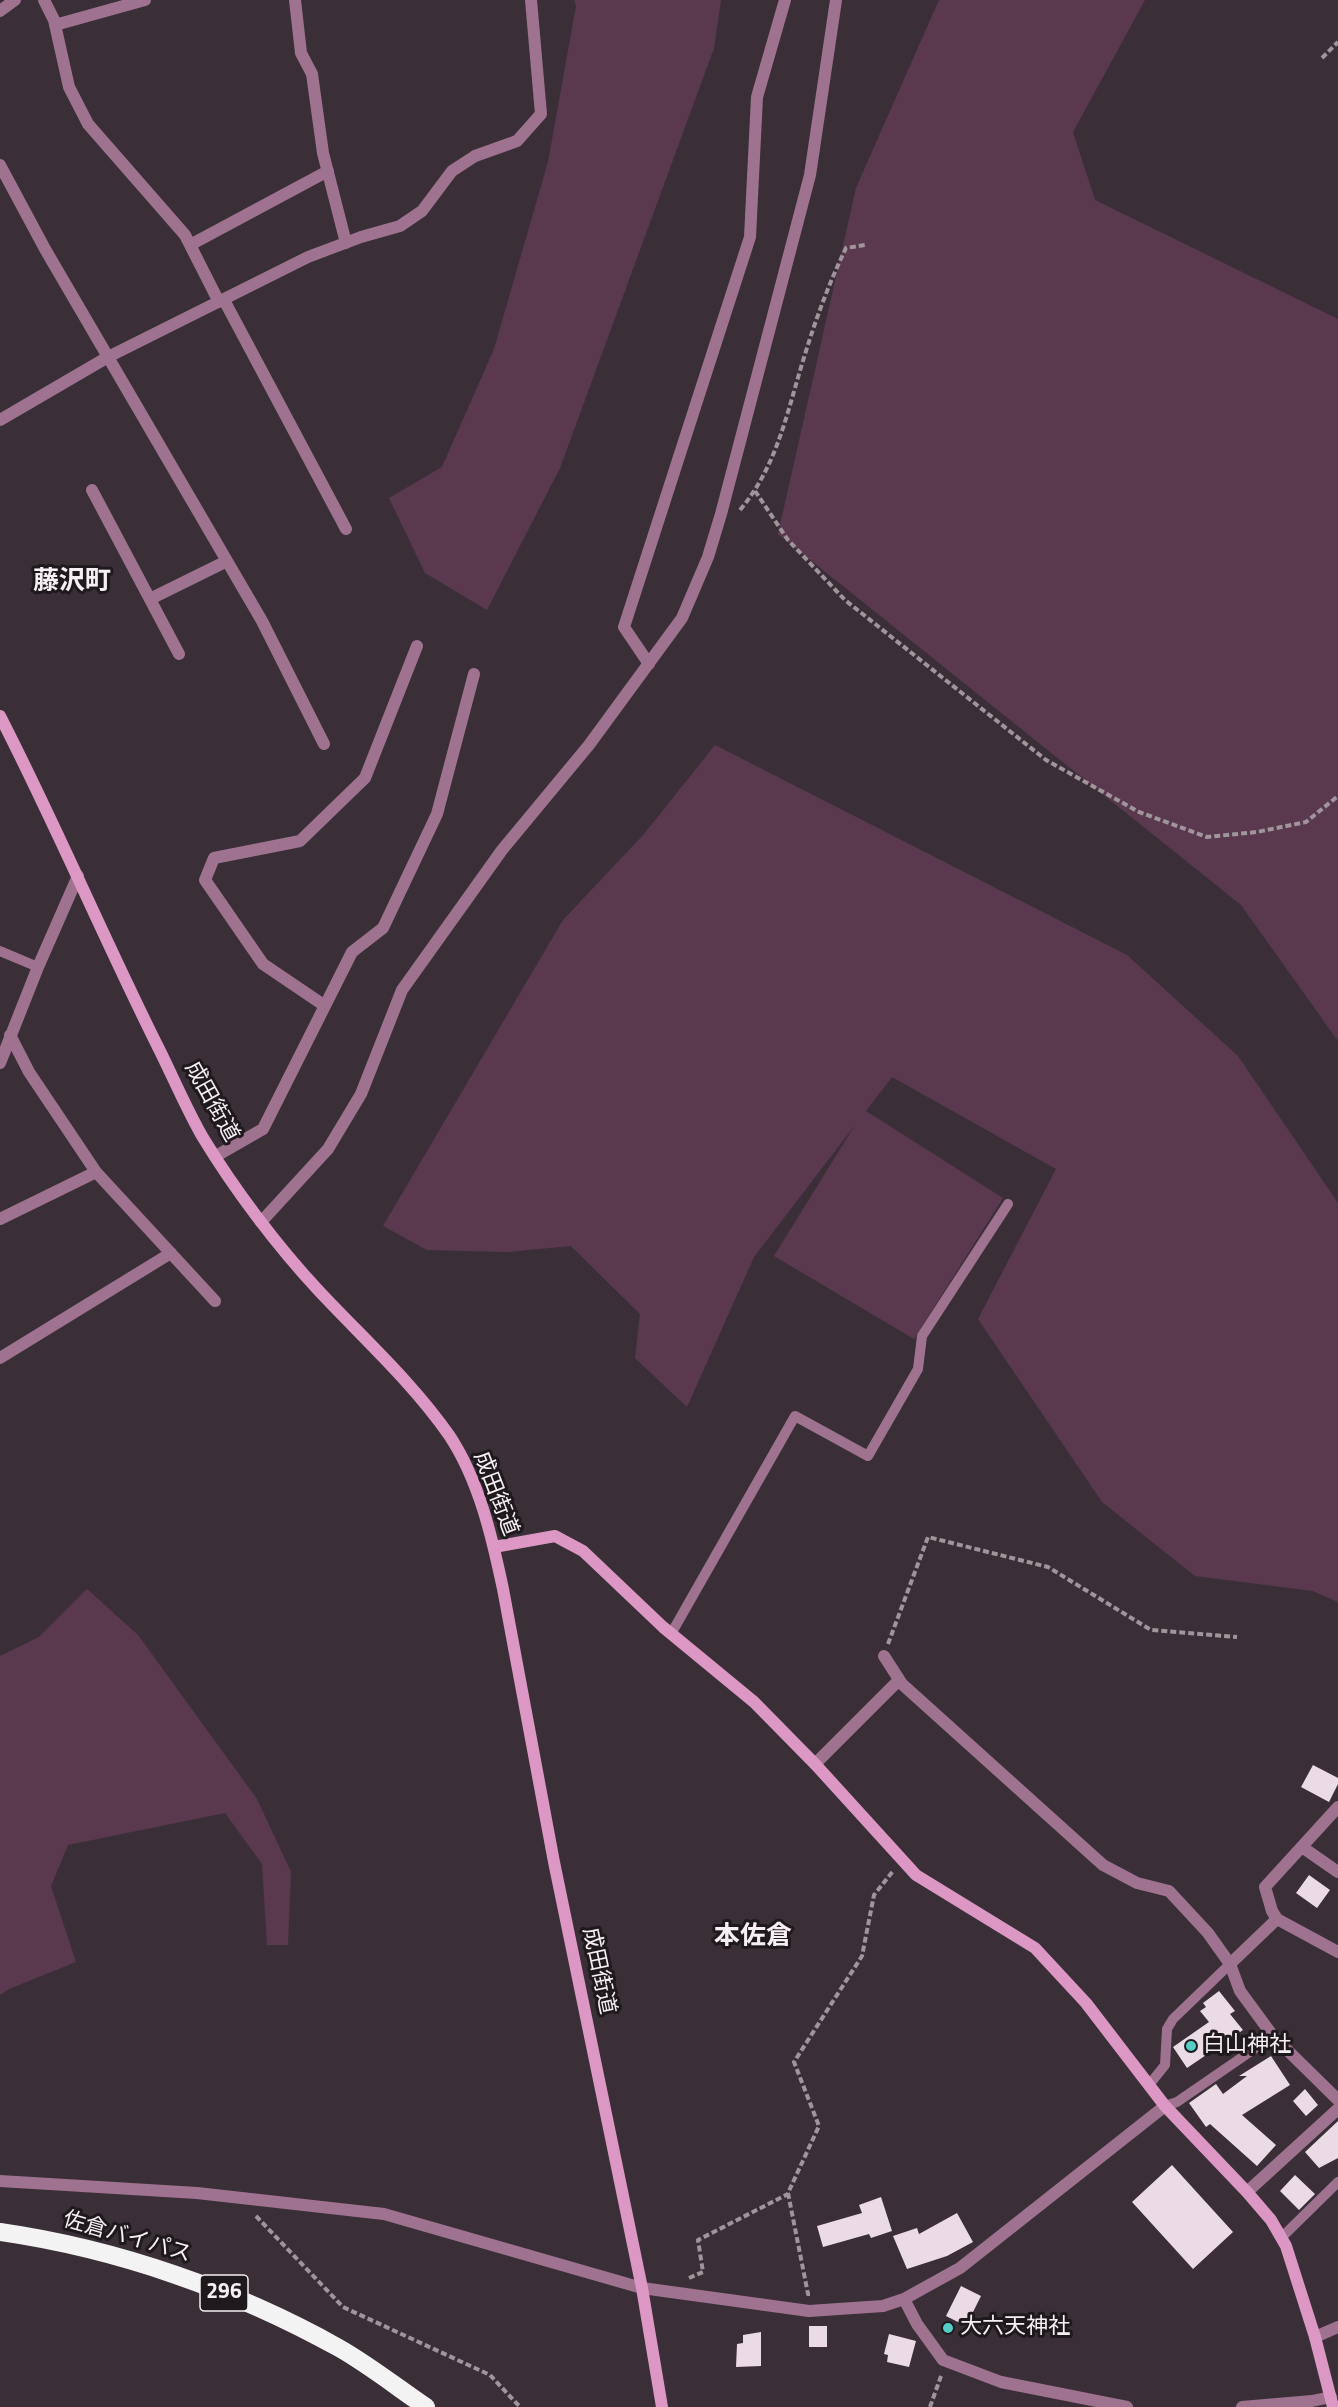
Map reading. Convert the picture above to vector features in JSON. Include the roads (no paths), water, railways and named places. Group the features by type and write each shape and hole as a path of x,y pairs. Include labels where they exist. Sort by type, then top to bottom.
{"highway":[{"name":"佐倉バイパス","path":"0,2232 23,2235 132,2261 230,2294 340,2349 426,2407"}],"street":[{"path":"0,11 15,0"},
{"path":"44,0 55,25 69,87 88,124 184,235 346,529"},
{"path":"55,25 145,0"},
{"path":"295,0 302,53 312,74 328,171 346,243"},
{"path":"0,420 108,357 308,257 400,226 422,211 452,171 475,156 517,141 541,114 531,0"},
{"path":"649,664 624,627 750,237 758,97 785,0"},
{"path":"261,1222 328,1149 361,1094 402,990 502,850 589,745 682,618 708,557 721,514 810,175 836,0"},
{"path":"190,245 328,171"},
{"path":"2,173 262,621 324,744"},
{"path":"92,490 179,654"},
{"path":"150,599 227,561"},
{"path":"325,1006 263,964 205,880 214,858 300,841 365,778 417,646"},
{"path":"216,1156 263,1129 352,952 383,928 437,814 474,674"},
{"name":"成田街道","path":"0,716 202,1136 261,1222 318,1290 394,1368 449,1436 475,1486 494,1547 554,1862 642,2288 662,2407"},
{"path":"0,1063 38,967 78,876"},
{"path":"10,1035 29,1072 96,1172 215,1301"},
{"path":"0,1219 96,1172"},
{"path":"0,1358 171,1253"},
{"path":"494,1547 555,1536 583,1551 671,1634 754,1702 815,1764 916,1875 1035,1948 1086,2003 1165,2106 1247,2192 1271,2220 1281,2238 1315,2337 1332,2402 1312,2401 1242,2407"},
{"path":"884,1656 899,1680 1103,1865 1137,1884 1169,1891 1208,1933 1230,1964 1240,1991 1273,2036 1338,2100"},
{"path":"815,1764 899,1680"},
{"path":"1338,1807 1265,1887 1272,1911 1277,1919 1338,1952"},
{"path":"1302,1847 1338,1872"},
{"path":"1230,1964 1277,1919"},
{"path":"0,2181 239,2198 384,2214 642,2288 809,2311 883,2306 904,2299 960,2268 1165,2106"},
{"path":"1247,2192 1338,2109"},
{"path":"904,2299 917,2324 943,2360 1001,2382 1127,2407"},
{"path":"1315,2337 1338,2327"}],"lane":[{"path":"0,951 38,967"},
{"path":"671,1634 795,1416 868,1456 918,1370 922,1336 1008,1204"},
{"path":"1149,2085 1165,2065 1167,2029 1173,2019 1230,1964"},
{"path":"1165,2106 1177,2102 1273,2036"},
{"path":"1281,2238 1338,2182"}],"place":[{"name":"白山神社","path":"1191,2046"},
{"name":"大六天神社","path":"948,2328"}],"district":[{"name":"藤沢町","path":"72,583"},
{"name":"本佐倉","path":"753,1938"}]}
